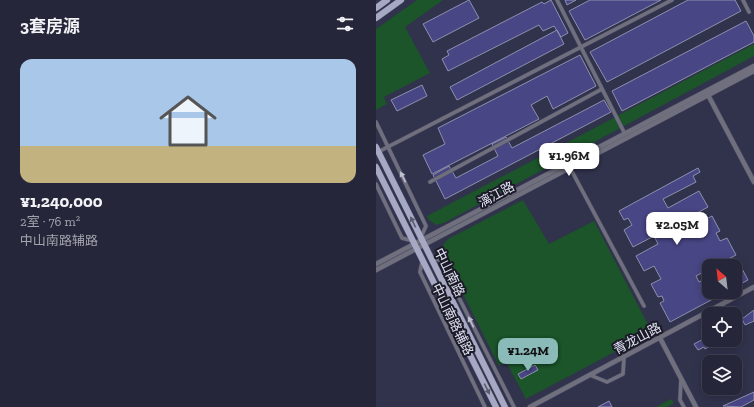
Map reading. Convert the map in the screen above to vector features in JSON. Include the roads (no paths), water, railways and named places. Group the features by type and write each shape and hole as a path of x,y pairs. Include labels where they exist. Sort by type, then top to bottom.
{"main road":[{"path":"376,8 387,0"},
{"path":"376,18 401,0"},
{"name":"中山南路","path":"377,151 505,407"},
{"name":"中山南路","path":"376,166 496,407"}],"street":[{"path":"557,0 626,134"},
{"path":"377,151 388,147 582,48 672,0"},
{"path":"743,0 749,12"},
{"name":"漓江路","path":"376,264 707,93 754,66"},
{"name":"漓江路","path":"569,165 626,134 754,71"},
{"path":"430,182 602,89"},
{"path":"707,93 754,182"},
{"path":"376,122 426,226 422,241"},
{"path":"569,165 644,306"},
{"path":"376,184 402,238 414,244"},
{"name":"漓江路","path":"376,270 414,244"},
{"name":"中山南路辅路","path":"431,258 440,260 514,407"},
{"name":"中山南路辅路","path":"422,261 420,272 484,407"},
{"name":"青龙山路","path":"530,407 754,287"},
{"path":"660,338 696,407"},
{"path":"590,375 607,382 623,374 624,357"},
{"path":"681,378 680,400 684,407"}]}
